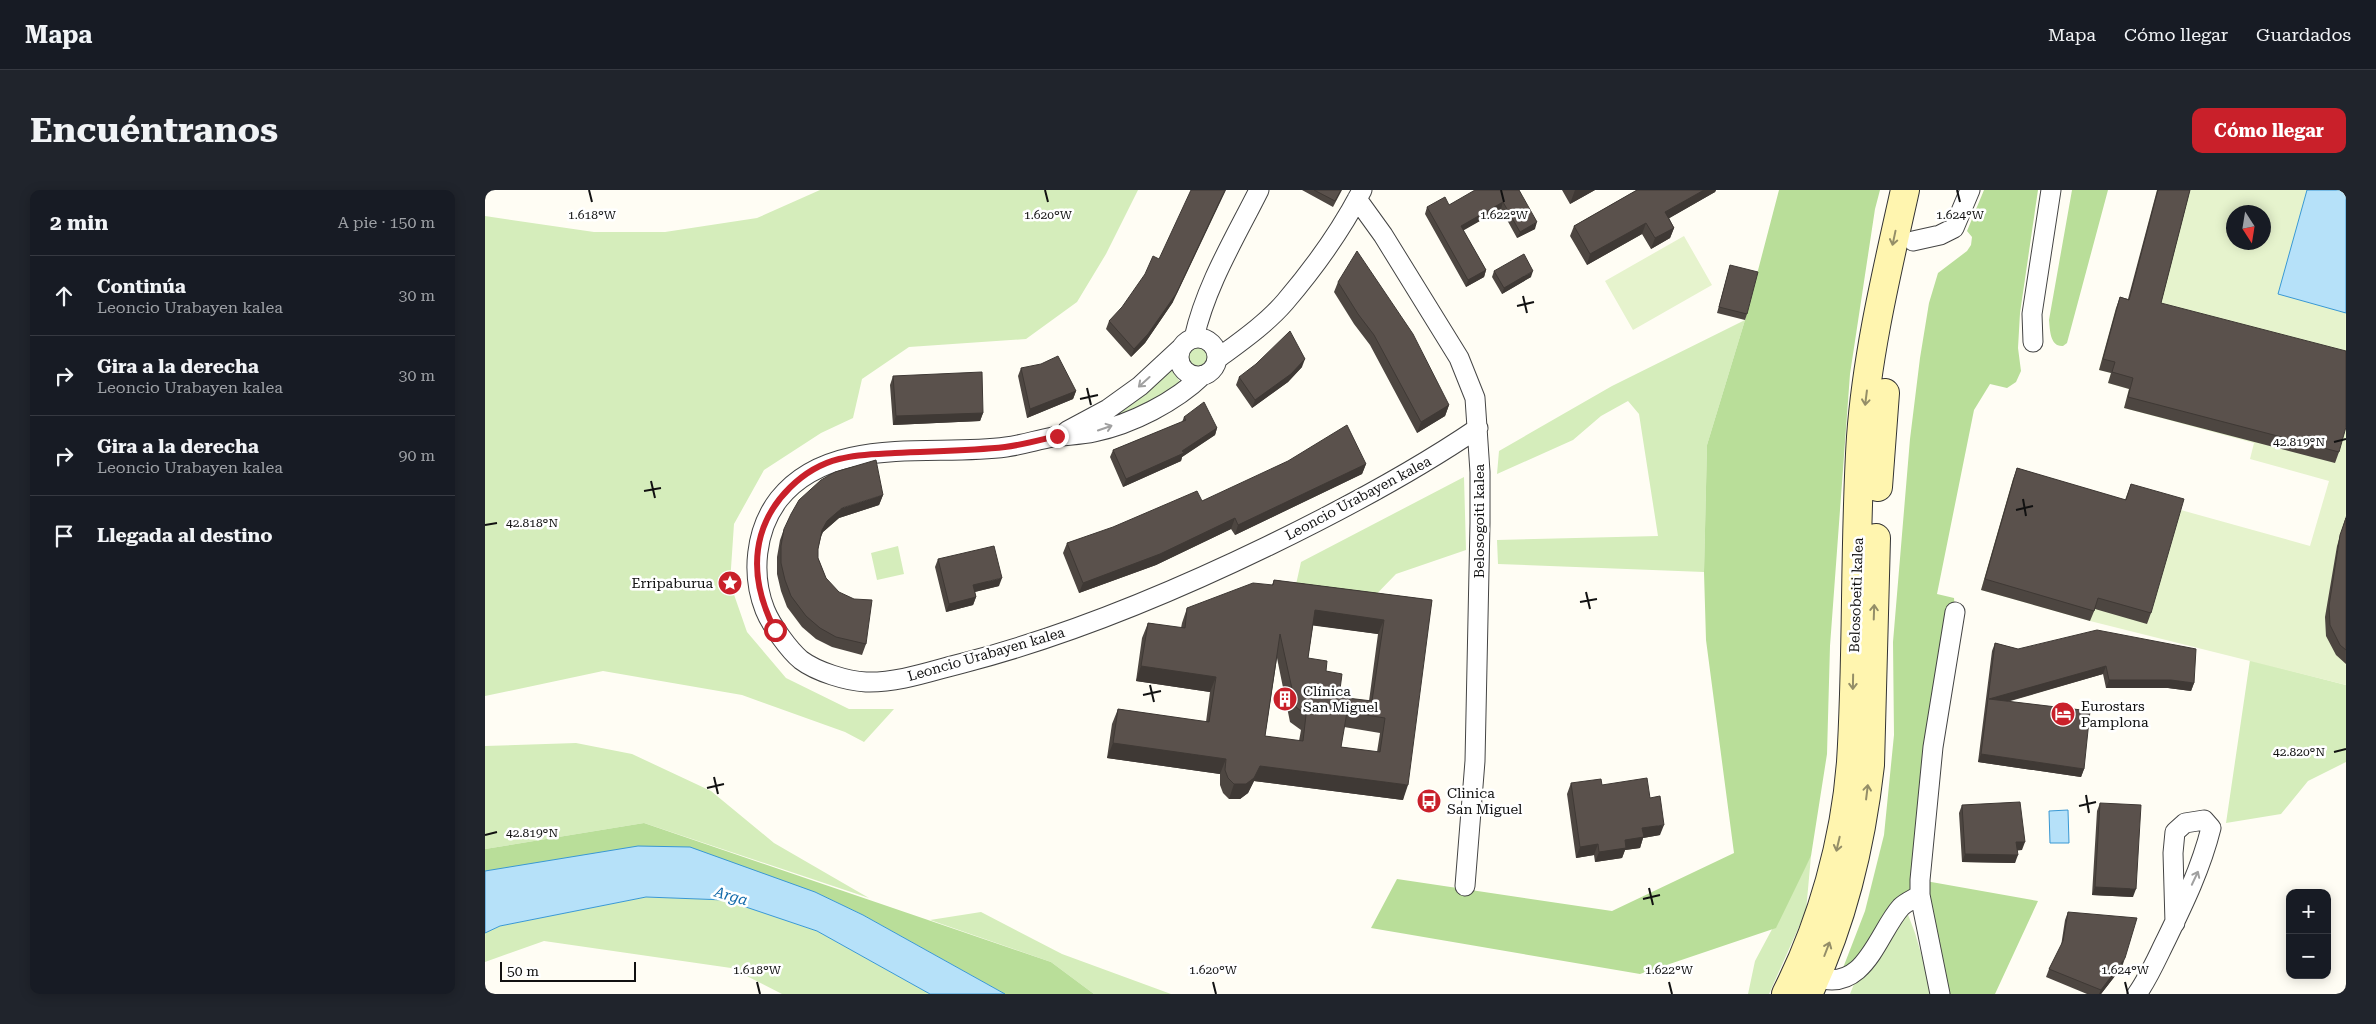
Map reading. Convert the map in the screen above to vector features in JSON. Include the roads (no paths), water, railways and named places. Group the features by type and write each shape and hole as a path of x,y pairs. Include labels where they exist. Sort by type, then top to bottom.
{"main road":[{"name":"Belosobeiti kalea","path":"1786,994 1823,907 1843,816 1851,763 1861,436 1873,348 1905,190"},
{"name":"Belosobeiti kalea","path":"1812,985 1839,918 1850,881 1866,802 1871,765 1876,535 1882,428 1894,333 1924,190"}],"street":[{"path":"1259,190 1215,278 1187,344 1179,358 1183,368 1191,374 1203,375 1211,370 1217,359 1242,341 1284,302 1331,241 1360,194"},
{"path":"1913,241 1940,235 1954,228 1971,190"},
{"path":"2033,342 2033,314 2051,190"},
{"name":"Belosogoiti kalea","path":"1360,194 1459,358 1475,398 1478,428 1480,523 1475,761 1465,886"},
{"path":"1187,344 1204,338 1211,342 1217,352 1217,359"},
{"name":"Leoncio Urabayen kalea","path":"1057,436 1108,409 1140,386 1187,344"},
{"name":"Leoncio Urabayen kalea","path":"1203,375 1189,388 1128,420 1095,432 1057,436 1006,447 864,454 837,459 813,470 794,484 779,500 765,522 759,541 757,568 759,589 765,610 775,630 802,660 842,679 868,682 897,680 1001,653 1070,630 1200,579 1324,519 1440,454 1478,428"},
{"path":"1940,994 1920,895 1933,747 1955,612"},
{"path":"2137,994 2175,923 2202,863 2211,828 2204,820 2185,823 2175,832 2173,853 2175,923"},
{"path":"1857,991 1871,979 1900,921 1920,895"},
{"name":"Belosobeiti kalea","path":"1812,985 1843,987 1861,979 1885,932 1901,907 1920,895"}],"water":[{"path":"2307,190 2346,190 2346,313 2278,294"},
{"path":"2068,810 2069,843 2050,843 2049,811"},
{"name":"Arga","path":"638,846 690,847 815,892 863,915 1005,994 930,994 817,931 725,900 646,897 500,926 485,933 485,871"}],"place":[{"name":"Erripaburua","path":"730,583"},
{"name":"Clínica San Miguel","path":"1285,699"},
{"name":"Eurostars Pamplona","path":"2063,714"},
{"name":"Clinica San Miguel","path":"1429,801"}]}
